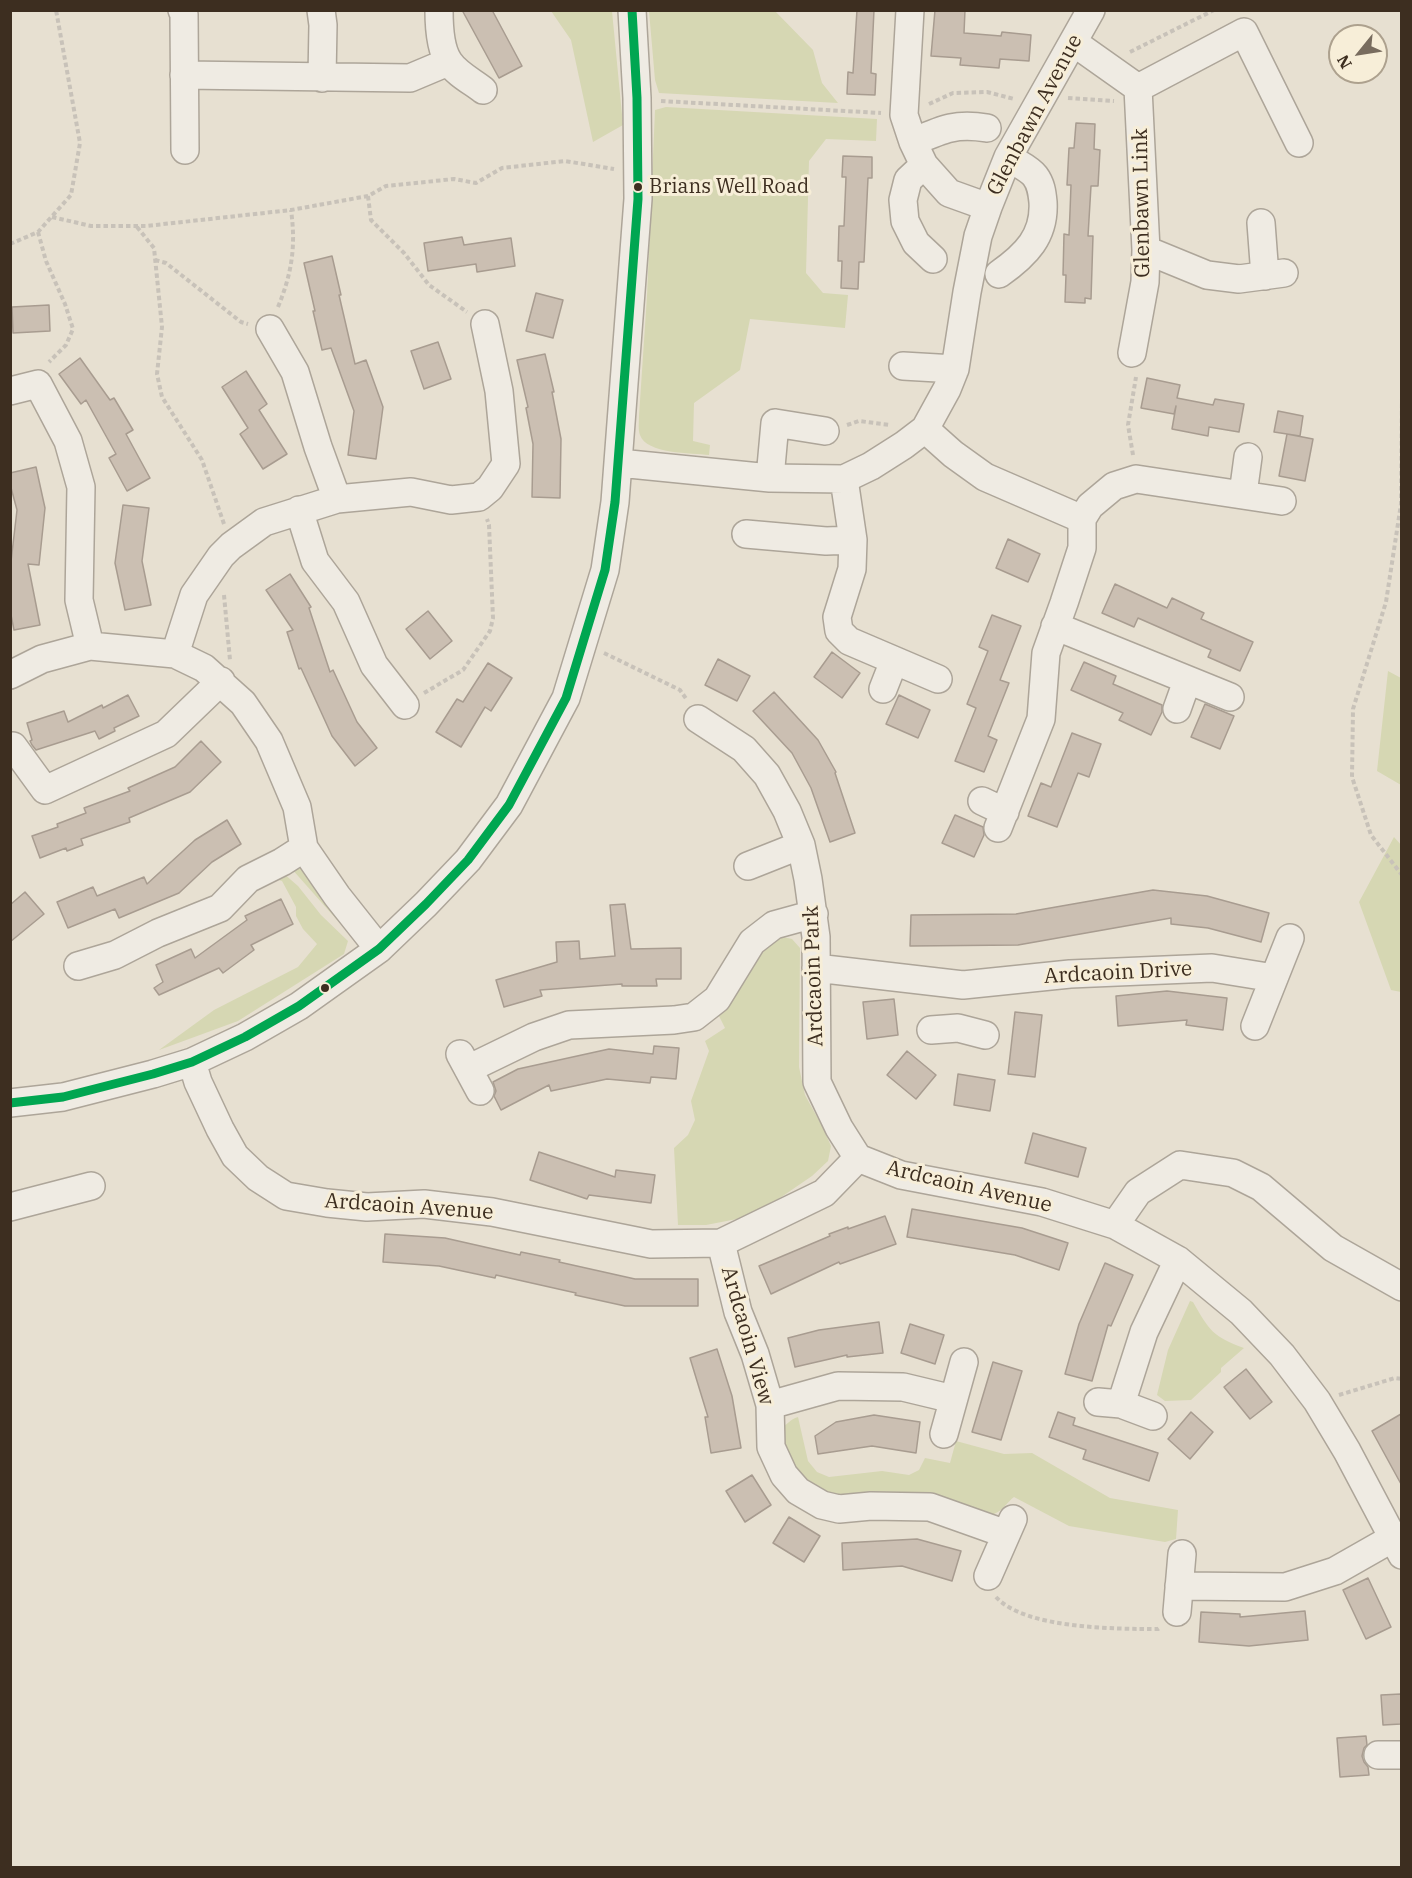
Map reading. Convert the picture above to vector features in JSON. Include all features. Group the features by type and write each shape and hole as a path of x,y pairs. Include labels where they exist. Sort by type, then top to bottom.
{"street":[{"path":"182,10 184,14 185,150"},
{"path":"321,10 322,78"},
{"path":"439,10 439,32 448,62 483,90"},
{"path":"10,1103 63,1097 192,1062 245,1037 299,1006 379,949 468,860 509,805 567,698 605,570 619,463 638,199 637,99 632,10"},
{"path":"910,10 904,115 919,153 949,193 988,207"},
{"name":"Glenbawn Avenue","path":"619,463 770,478 844,479 871,466 925,429 955,369 978,236 988,207 1008,158 1091,10"},
{"path":"1073,42 1138,88 1241,21 1299,143"},
{"path":"184,75 410,78 448,62"},
{"name":"Glenbawn Link","path":"1132,353 1145,282 1146,250 1138,88"},
{"path":"933,259 916,243 905,221 903,200 919,153 948,127 966,125 987,128"},
{"path":"999,274 1020,260 1038,235 1044,214 1042,189 1034,175 1008,158"},
{"path":"1146,250 1208,275 1239,279 1274,274 1261,223"},
{"path":"175,654 195,595 226,551 264,522 337,499 411,492 451,500 479,497 490,488 506,464 499,391 485,324"},
{"path":"270,329 295,372 337,499"},
{"path":"903,366 955,369"},
{"path":"10,391 38,384 68,441 81,487 79,600 90,646"},
{"path":"770,478 775,423 825,431"},
{"path":"925,429 953,454 985,477 1082,519"},
{"path":"1243,494 1248,457"},
{"path":"844,479 853,540 852,569 837,616 839,631 849,641 938,679"},
{"path":"995,814 1041,719 1046,653 1082,548 1082,519 1090,506 1114,486 1136,479 1282,501"},
{"path":"299,510 315,561 346,602 374,665 405,705"},
{"path":"746,534 826,541 853,540"},
{"path":"1054,626 1230,697"},
{"path":"10,675 42,659 90,646 175,654 204,668 243,703 269,741 297,807 304,848 337,896 379,949"},
{"path":"883,689 894,661"},
{"path":"1177,709 1187,681"},
{"path":"13,746 45,789 166,734 227,687"},
{"name":"Ardcaoin Park","path":"698,719 744,749 767,774 787,811 801,845 814,914 817,1082 839,1128 858,1158"},
{"path":"748,866 801,845"},
{"path":"78,966 115,955 158,933 220,908 248,879 304,848"},
{"path":"470,1071 534,1037 569,1025 694,1017 717,999 752,942 774,925 814,914"},
{"path":"1255,1026 1290,938"},
{"name":"Ardcaoin Drive","path":"816,968 963,985 1070,974 1212,968 1274,978"},
{"path":"958,1028 963,985"},
{"path":"931,1030 958,1028 985,1035"},
{"name":"Ardcaoin Avenue","path":"192,1062 198,1082 220,1129 236,1156 258,1178 286,1196 367,1207 424,1204 492,1212 651,1244 721,1243 824,1193 858,1158 901,1175 1042,1202 1115,1225 1178,1260 1241,1312 1282,1355 1317,1401 1347,1451 1397,1546"},
{"path":"1115,1225 1138,1192 1180,1166 1233,1173 1262,1187 1333,1248 1401,1287"},
{"path":"10,1208 91,1186"},
{"name":"Ardcaoin View","path":"721,1243 738,1312 755,1354 770,1405 771,1447 784,1474 798,1491 822,1505 839,1509 871,1506 930,1508 1010,1526 988,1576"},
{"path":"1153,1416 1110,1403 1178,1260"},
{"path":"944,1434 964,1362"},
{"path":"770,1405 838,1386 903,1387 953,1399"},
{"path":"1179,1586 1285,1587 1335,1571 1397,1546"},
{"path":"1177,1612 1182,1554"}],"path":[{"path":"10,244 38,232 71,195 80,143 56,10"},
{"path":"1106,65 1214,10"},
{"path":"658,101 904,115 953,93 987,92 1039,101 1066,98 1113,101 1138,88"},
{"path":"52,217 91,226 136,226 291,210 368,196 386,186 454,179 476,183 502,168 565,161 622,170"},
{"path":"368,196 371,220 404,253 429,285 485,324"},
{"path":"156,260 166,263 242,322 270,329 282,299 292,262 294,234 291,210"},
{"path":"136,226 154,248 156,260 162,327 157,374 162,397 202,460 226,551 227,687"},
{"path":"38,232 46,261 56,279 73,329 66,345 49,362 38,384"},
{"path":"1132,353 1138,369 1128,425 1136,479"},
{"path":"1401,396 1401,504 1386,602 1353,709 1352,777 1371,835 1401,875"},
{"path":"825,431 860,421 890,425"},
{"path":"405,705 463,669 490,631 493,618 489,525 479,497"},
{"path":"584,643 680,690 698,719"},
{"path":"1317,1401 1395,1378 1401,1380"},
{"path":"988,1576 992,1592 1000,1602 1023,1615 1089,1628 1158,1629 1177,1612"}],"green space":[{"path":"551,11 612,11 623,125 593,142 571,40"},
{"path":"649,11 775,11 813,50 822,83 838,103 659,93 655,80"},
{"path":"666,107 877,119 876,141 826,139 809,161 806,273 823,293 848,295 845,328 750,319 740,370 694,403 693,441 710,445 709,455 681,453 651,446 644,441 639,431 655,110"},
{"path":"1388,671 1401,678 1401,785 1377,771"},
{"path":"1394,837 1402,846 1401,992 1391,990 1359,902"},
{"path":"291,868 303,869 344,922 337,920"},
{"path":"283,873 298,886 321,915 348,941 344,954 238,1021 159,1050 214,1010 298,967 317,944 303,929 296,916 296,907 282,881 272,878"},
{"path":"783,937 792,939 800,948 799,1067 805,1095 831,1146 828,1161 812,1176 774,1202 737,1219 706,1225 678,1225 674,1148 688,1135 695,1120 691,1101 709,1051 705,1041 725,1028 716,1010 753,950"},
{"path":"1190,1301 1218,1336 1244,1348 1221,1368 1221,1372 1191,1400 1165,1401 1157,1395 1168,1350"},
{"path":"798,1417 808,1461 817,1472 829,1477 882,1471 909,1475 919,1470 925,1458 950,1463 956,1441 1004,1454 1032,1453 1110,1498 1178,1510 1176,1539 1165,1542 1069,1526 1014,1497 994,1514 839,1498 825,1494 811,1487 798,1473 785,1447 779,1428"}],"building":[{"path":"462,10 492,10 522,66 499,78"},
{"path":"857,10 874,10 871,73 876,74 875,95 847,94 848,72 853,73"},
{"path":"935,10 965,10 964,33 1001,36 1002,32 1031,35 1029,61 1000,59 999,68 960,65 961,58 931,56"},
{"path":"1076,123 1095,124 1094,149 1100,150 1098,186 1091,186 1088,236 1093,236 1091,299 1085,298 1085,303 1065,302 1066,275 1063,275 1064,234 1069,235 1071,185 1067,185 1069,148 1074,148"},
{"path":"843,156 872,157 872,178 868,178 864,262 859,262 858,289 841,288 842,261 838,261 839,226 844,226 846,177 842,177"},
{"path":"462,237 464,245 511,238 515,266 477,272 476,264 428,271 424,243"},
{"path":"332,256 355,364 366,360 383,407 376,459 348,455 354,411 331,348 322,350 313,311 315,311 304,263"},
{"path":"536,293 563,300 553,338 526,331"},
{"path":"49,305 50,331 13,333 12,307"},
{"path":"438,342 451,379 424,389 411,351"},
{"path":"545,354 554,392 552,392 561,439 560,498 532,497 533,444 526,408 528,407 517,360"},
{"path":"80,358 110,400 114,398 133,430 126,434 150,478 127,491 109,458 116,454 86,400 81,404 59,374"},
{"path":"246,371 267,404 259,410 287,454 263,469 240,434 248,428 222,387"},
{"path":"1147,378 1180,385 1177,398 1213,405 1215,399 1244,404 1239,432 1209,427 1208,436 1172,429 1176,406 1174,414 1141,408"},
{"path":"1278,411 1303,416 1300,436 1274,432"},
{"path":"1287,434 1313,439 1305,481 1279,476"},
{"path":"36,467 45,508 39,565 28,564 40,625 14,630 10,610 10,570 17,510 10,484 10,473"},
{"path":"123,505 149,508 142,561 151,605 125,610 115,563"},
{"path":"1008,539 1040,554 1028,582 996,568"},
{"path":"290,574 311,607 309,608 330,672 333,670 357,722 377,748 355,766 332,736 301,668 299,669 287,632 293,630 266,590"},
{"path":"1115,584 1167,608 1172,598 1204,613 1201,619 1253,642 1240,671 1208,657 1211,650 1138,618 1134,627 1102,613"},
{"path":"428,611 452,641 430,659 406,629"},
{"path":"992,615 1021,626 1000,680 1009,683 988,736 997,740 984,772 955,761 976,708 967,704 988,651 979,647"},
{"path":"832,652 860,673 842,698 814,677"},
{"path":"718,659 750,676 737,701 705,685"},
{"path":"1084,662 1116,676 1113,684 1162,705 1162,712 1151,735 1119,720 1123,713 1071,690"},
{"path":"488,663 512,678 491,711 485,707 461,747 436,732 457,699 463,702"},
{"path":"774,692 818,740 836,772 855,833 830,842 811,788 792,753 753,711"},
{"path":"128,695 139,716 114,728 115,731 99,739 95,731 36,750 30,741 32,740 27,723 64,711 68,722"},
{"path":"899,695 930,710 918,738 886,724"},
{"path":"1205,704 1234,716 1220,749 1191,737"},
{"path":"1072,733 1101,744 1089,777 1078,773 1057,827 1028,816 1041,783 1051,787"},
{"path":"201,741 221,762 190,792 129,818 130,822 81,839 83,845 67,851 66,848 40,858 32,836 58,827 57,824 86,813 84,808 130,791 128,788 175,767"},
{"path":"955,815 983,827 984,835 974,857 942,843"},
{"path":"227,820 241,844 212,862 179,893 119,918 115,909 68,928 57,902 93,887 97,896 144,877 147,884 195,840"},
{"path":"1153,890 1207,896 1269,913 1261,942 1208,928 1171,924 1171,918 1018,945 910,946 911,915 1016,914"},
{"path":"25,892 44,914 10,942 10,905"},
{"path":"281,899 293,924 251,945 254,950 223,973 219,968 159,995 154,988 163,982 156,965 191,949 195,958 247,920 245,916"},
{"path":"625,904 631,949 681,948 681,979 656,979 657,986 622,986 622,984 540,990 542,996 504,1007 496,980 557,962 556,942 579,941 580,959 615,956 610,905"},
{"path":"1167,991 1227,998 1223,1030 1186,1025 1187,1020 1118,1026 1116,996"},
{"path":"894,999 898,1035 867,1039 863,1002"},
{"path":"1015,1012 1042,1015 1035,1077 1008,1074"},
{"path":"654,1046 679,1048 676,1079 651,1077 650,1083 607,1079 551,1091 549,1085 501,1110 494,1096 496,1091 493,1082 518,1069 609,1049 653,1054"},
{"path":"907,1051 936,1075 916,1099 887,1075"},
{"path":"958,1074 995,1080 990,1111 954,1105"},
{"path":"1033,1133 1086,1148 1078,1177 1025,1163"},
{"path":"539,1152 615,1177 616,1170 655,1175 651,1203 589,1195 587,1199 530,1180"},
{"path":"912,1209 1022,1228 1068,1243 1059,1270 1015,1255 907,1237"},
{"path":"885,1216 896,1244 840,1264 839,1262 771,1294 759,1266 830,1236 829,1234"},
{"path":"385,1234 445,1238 520,1255 521,1252 560,1260 559,1262 635,1279 698,1279 698,1306 625,1306 496,1275 495,1278 439,1266 383,1262"},
{"path":"1105,1263 1133,1275 1111,1326 1108,1325 1092,1381 1065,1374 1079,1324"},
{"path":"879,1322 883,1353 847,1357 847,1355 795,1367 788,1338 819,1330"},
{"path":"910,1324 944,1335 935,1364 901,1353"},
{"path":"717,1349 732,1396 741,1448 711,1453 705,1417 708,1417 690,1358"},
{"path":"993,1362 1022,1371 1001,1440 972,1432"},
{"path":"1246,1369 1272,1402 1250,1419 1224,1387"},
{"path":"1058,1412 1075,1418 1073,1425 1158,1453 1149,1481 1083,1459 1086,1450 1049,1437"},
{"path":"1191,1412 1213,1432 1190,1459 1168,1439"},
{"path":"1401,1414 1401,1484 1372,1431"},
{"path":"874,1415 920,1422 916,1453 872,1446 818,1454 815,1436 836,1422"},
{"path":"752,1475 771,1505 745,1522 726,1491"},
{"path":"789,1517 820,1536 804,1562 773,1543"},
{"path":"917,1539 961,1551 952,1581 902,1566 843,1570 842,1543"},
{"path":"1368,1578 1391,1627 1366,1639 1343,1590"},
{"path":"1305,1611 1308,1640 1249,1646 1199,1642 1201,1612 1240,1614 1240,1617"},
{"path":"1401,1694 1401,1724 1383,1725 1381,1695"},
{"path":"1366,1736 1367,1745 1362,1756 1368,1767 1369,1775 1340,1777 1337,1738"}],"transit line":[{"path":"10,1103 63,1097 192,1062 245,1037 299,1006 379,949 468,860 509,805 566,698 605,570 615,502 638,199 637,98 632,10"}],"place":[{"name":"Brians Well Road","path":"638,187"}]}
